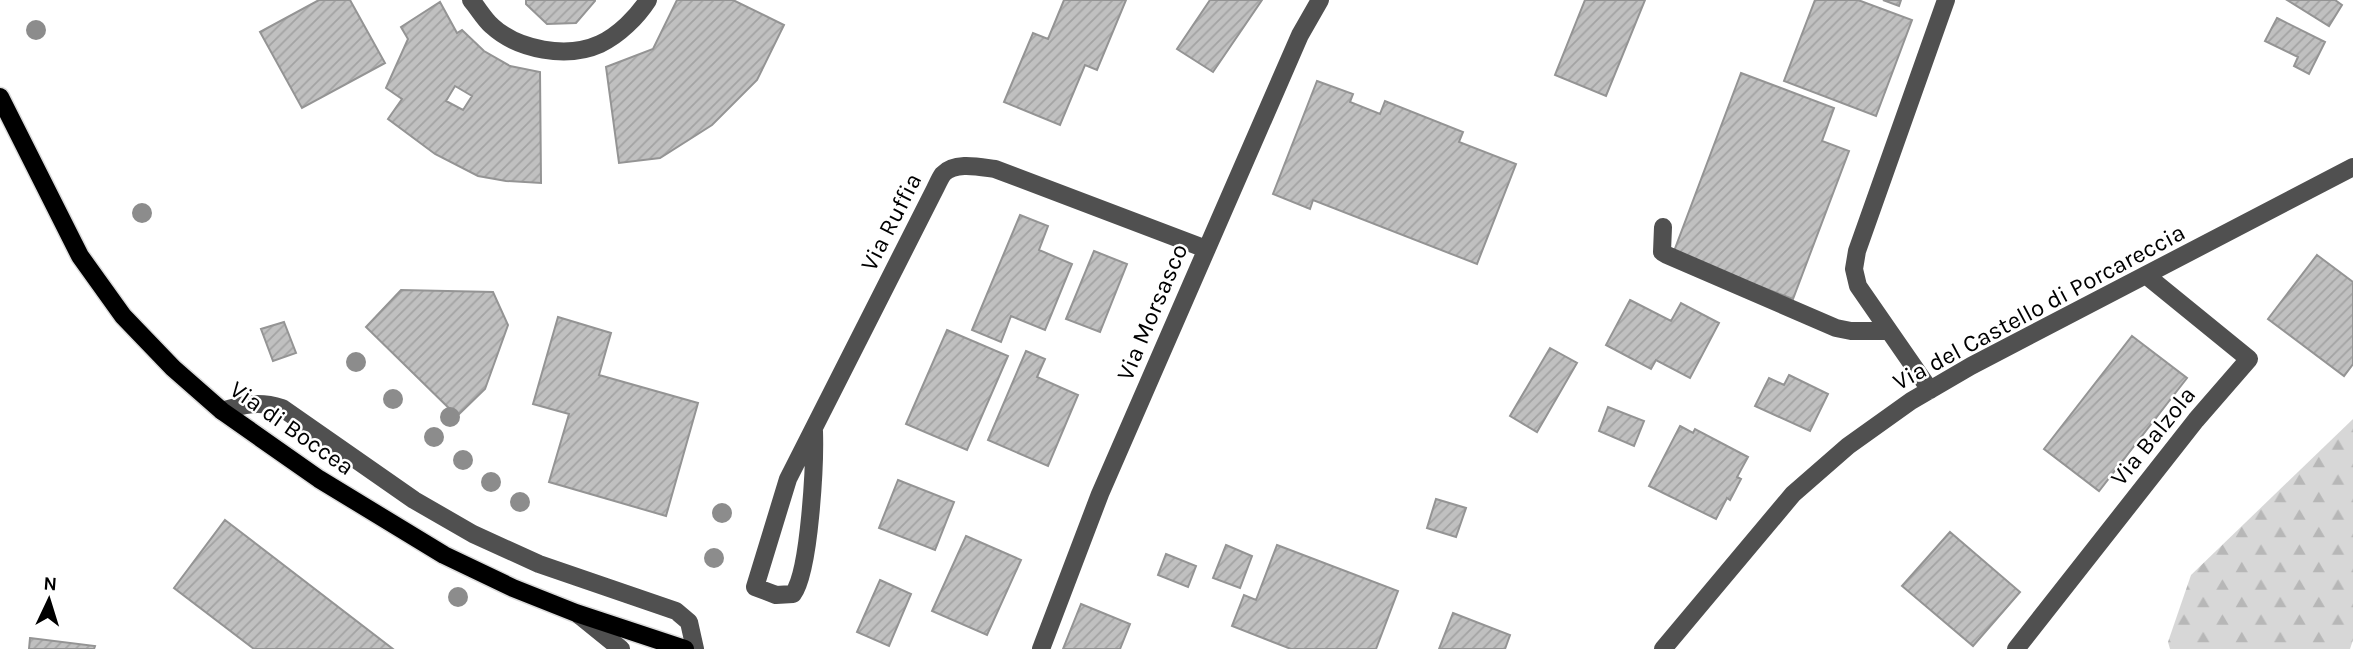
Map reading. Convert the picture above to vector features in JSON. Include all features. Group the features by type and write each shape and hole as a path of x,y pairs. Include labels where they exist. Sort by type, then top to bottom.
{"main road":[{"name":"Via di Boccea","path":"0,97 80,256 123,316 173,368 222,411 340,492 444,555 513,589 685,649"}],"street":[{"path":"471,0 492,26 523,44 550,50 574,51 600,44 625,27 648,0"},
{"name":"Via Morsasco","path":"1041,649 1100,495 1300,35 1320,0"},
{"path":"1930,390 1858,286 1854,269 1946,0"},
{"name":"Via Ruffia","path":"814,430 813,482 802,578 793,594 776,596 755,587 788,479 943,173 953,168 965,166 995,169 1206,249"},
{"name":"Via del Castello di Porcareccia","path":"1663,649 1793,495 1848,446 1930,390 1971,366 2353,167"},
{"path":"1663,227 1661,246 1662,252 1667,256 1836,328 1888,331"},
{"name":"Via Balzola","path":"2017,649 2196,420 2249,359 2147,276"},
{"path":"222,411 242,404 256,403 282,408 414,500 473,534 539,564 676,611 689,622 695,649"},
{"path":"576,613 621,649"}],"green space":[{"path":"2353,419 2353,640 2350,649 2170,649 2168,642 2191,575"}],"building":[{"path":"319,0 350,0 385,63 302,108 260,32"},
{"path":"526,0 595,1 576,23 547,24 526,4"},
{"path":"677,0 733,0 784,25 757,80 712,125 660,158 619,163 606,67 653,49"},
{"path":"1064,0 1126,0 1097,70 1085,65 1060,125 1004,102 1033,33 1048,39"},
{"path":"1210,0 1262,0 1213,72 1177,49"},
{"path":"1585,0 1645,0 1606,96 1555,75"},
{"path":"1815,0 1858,0 1912,20 1876,116 1784,81"},
{"path":"1883,0 1901,0 1899,6"},
{"path":"2287,0 2335,0 2342,5 2329,26"},
{"path":"440,2 457,33 462,30 484,51 510,66 540,72 541,183 478,176 435,154 388,119 402,99 386,88 408,39 401,27","holes":["455,86 472,96 463,110 446,101"]},
{"path":"2277,18 2325,42 2309,74 2294,66 2298,57 2265,41"},
{"path":"1741,73 1834,108 1822,141 1849,151 1793,299 1673,254"},
{"path":"1317,81 1353,94 1350,102 1380,114 1385,101 1463,132 1459,142 1516,164 1477,264 1313,200 1310,209 1273,194"},
{"path":"1020,215 1048,226 1039,250 1072,264 1045,330 1011,316 1001,342 972,330"},
{"path":"1094,251 1127,264 1100,332 1066,319"},
{"path":"2317,255 2353,282 2353,364 2344,376 2268,319"},
{"path":"401,290 493,292 508,325 485,389 457,416 366,327"},
{"path":"1630,300 1671,321 1681,303 1719,323 1690,378 1656,360 1651,369 1606,345"},
{"path":"558,317 611,333 599,375 698,403 666,516 549,482 569,414 533,404"},
{"path":"284,322 296,353 273,361 261,329"},
{"path":"947,330 1008,356 967,450 906,424"},
{"path":"2132,336 2187,378 2099,491 2044,449"},
{"path":"1550,348 1577,363 1537,432 1510,416"},
{"path":"1026,351 1045,359 1037,377 1078,395 1048,466 988,440"},
{"path":"1789,375 1828,394 1810,431 1755,406 1769,378 1784,385"},
{"path":"1608,407 1644,421 1634,446 1599,431"},
{"path":"1680,426 1693,433 1695,429 1748,457 1737,477 1741,479 1716,519 1649,486"},
{"path":"898,480 954,502 935,550 879,528"},
{"path":"1436,499 1466,508 1456,537 1427,528"},
{"path":"225,520 393,649 254,649 174,588"},
{"path":"1950,532 2020,592 1973,646 1902,586"},
{"path":"966,536 1021,560 987,635 932,611"},
{"path":"1226,545 1252,556 1240,588 1213,578"},
{"path":"1277,545 1398,591 1376,649 1291,649 1232,626 1244,595 1256,600"},
{"path":"1166,554 1196,566 1188,587 1158,575"},
{"path":"880,580 911,594 889,646 857,632"},
{"path":"1081,604 1130,624 1120,649 1063,649"},
{"path":"1453,613 1510,635 1505,649 1439,649"},
{"path":"30,638 95,646 94,649 29,649"}]}
